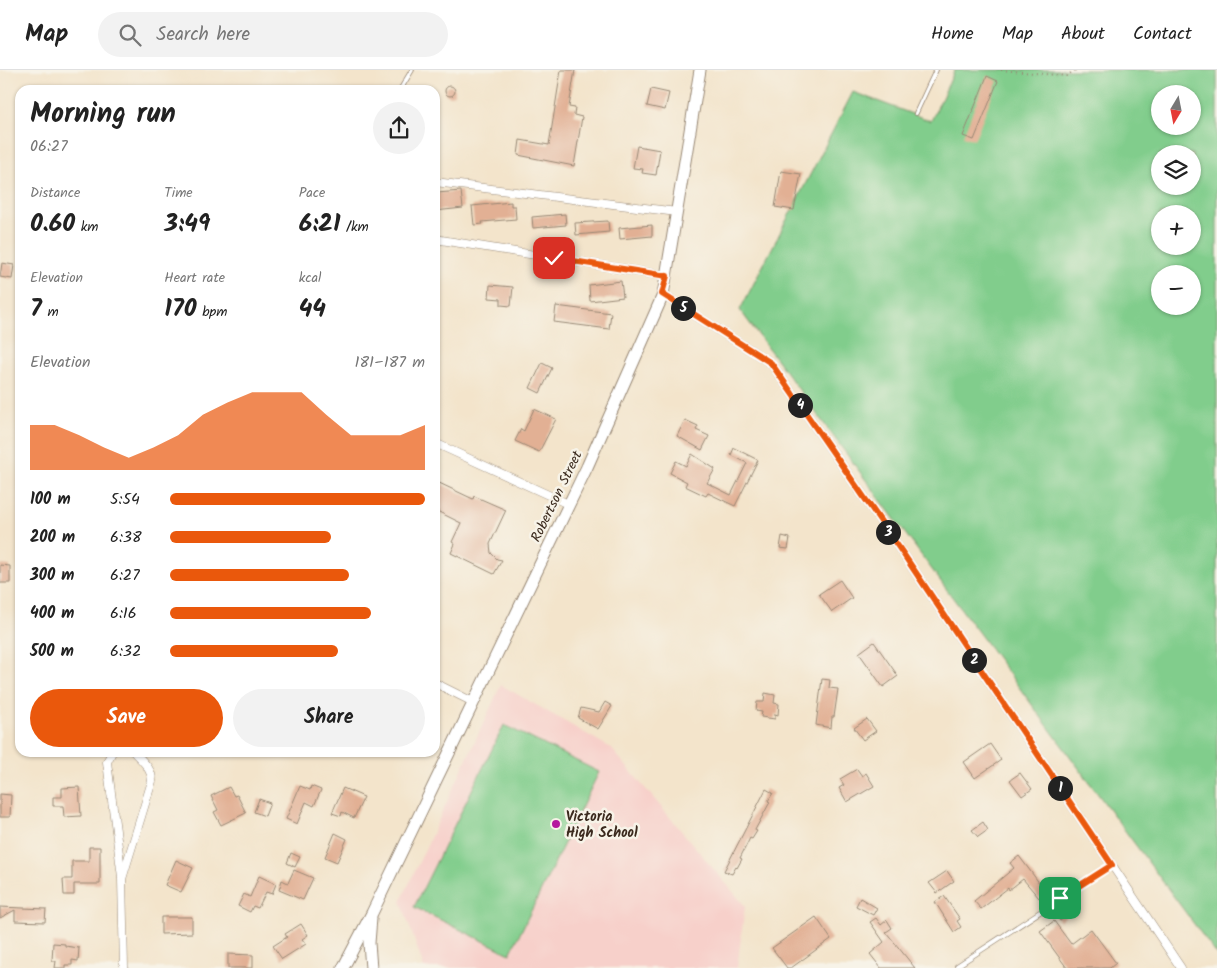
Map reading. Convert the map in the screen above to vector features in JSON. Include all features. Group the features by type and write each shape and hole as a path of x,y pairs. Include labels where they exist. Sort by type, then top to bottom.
{"street":[{"name":"Robertson Street","path":"343,968 372,913 587,467 662,294 667,276 700,70"},
{"path":"440,183 677,212"},
{"path":"440,240 667,276"},
{"path":"662,294 771,363 902,552 1181,968"},
{"path":"440,445 568,504"},
{"path":"440,686 473,702"},
{"path":"110,757 108,762 122,879 124,968"},
{"path":"122,879 152,781 152,774 149,768 139,757"},
{"name":"Robertson Street","path":"371,968 372,913"}],"lane":[{"path":"403,85 412,70"},
{"path":"916,113 936,70"},
{"path":"957,966 1112,865"}],"path":[{"path":"1002,70 1066,76 1076,70"}],"shaded area":[{"name":"Victoria High School","path":"501,685 611,748 745,906 737,968 424,968 401,901"}],"green space":[{"path":"955,70 1217,70 1217,955 740,310 853,92 931,121"},
{"path":"504,725 599,772 510,954 414,907"}],"building":[{"path":"561,70 575,70 569,107 575,108 574,115 582,117 574,166 518,155 520,140 549,145"},
{"path":"987,76 998,81 974,140 963,136"},
{"path":"448,86 452,86 455,91 454,95 448,96 445,93 445,89"},
{"path":"651,89 669,93 665,110 647,106"},
{"path":"637,146 660,150 656,175 642,173 643,169 633,168"},
{"path":"781,171 801,174 794,210 775,207"},
{"path":"461,191 463,208 440,210 440,193"},
{"path":"511,202 511,206 515,206 516,219 482,222 483,224 474,225 472,206"},
{"path":"565,214 566,225 533,228 532,217"},
{"path":"608,221 609,232 576,235 575,223"},
{"path":"652,225 652,236 620,239 619,228"},
{"path":"2,263 14,265 12,279 0,277"},
{"path":"621,281 623,297 590,301 589,285"},
{"path":"490,285 513,287 511,306 501,305 501,299 489,298"},
{"path":"556,306 611,313 609,329 554,322"},
{"path":"542,363 552,368 540,393 530,388"},
{"path":"534,409 556,419 539,452 515,441 521,429 524,431"},
{"path":"685,420 698,426 696,430 709,436 702,450 677,436"},
{"path":"734,448 758,460 735,506 708,493 706,496 685,486 687,482 670,473 676,461 686,466 692,454 715,469 707,483 731,495 747,463 731,455"},
{"path":"440,483 473,499 474,496 506,510 490,544 491,553 497,559 502,560 494,574 451,553 455,544 452,542 461,523 440,512"},
{"path":"782,536 790,538 788,549 780,548"},
{"path":"0,565 10,566 10,583 0,583"},
{"path":"840,580 852,598 832,612 819,594"},
{"path":"874,642 898,676 883,687 859,653"},
{"path":"822,679 830,680 829,688 838,689 831,728 816,725"},
{"path":"765,693 775,695 774,703 779,704 778,715 775,714 775,719 761,717 762,712 756,711 757,702 764,702"},
{"path":"605,702 612,706 598,729 578,718 581,708 599,712"},
{"path":"867,719 876,731 863,740 854,728"},
{"path":"990,744 1001,760 975,778 964,762"},
{"path":"857,769 862,776 866,773 874,786 847,802 839,788 844,785 840,779"},
{"path":"1020,773 1032,789 1022,796 1010,780"},
{"path":"300,786 310,790 311,786 321,790 314,806 306,802 297,824 286,819"},
{"path":"79,787 81,816 64,817 63,806 53,806 53,797 62,797 62,788"},
{"path":"229,787 234,796 237,795 246,813 221,825 214,812 218,810 211,796"},
{"path":"343,788 364,797 354,818 342,812 341,816 332,813"},
{"path":"766,789 773,793 755,830 757,831 752,839 750,838 737,868 732,874 724,871"},
{"path":"0,794 11,795 10,817 0,817"},
{"path":"259,799 270,803 265,816 254,812"},
{"path":"983,822 988,830 978,837 972,830"},
{"path":"335,833 347,839 337,862 325,857"},
{"path":"89,847 100,847 100,884 74,884 74,895 64,895 63,879 72,879 72,861 89,861"},
{"path":"291,853 300,857 295,867 287,863"},
{"path":"1019,856 1046,892 1039,898 1023,879 981,909 974,901 1014,868 1010,863"},
{"path":"176,860 193,868 181,892 165,885"},
{"path":"294,870 313,878 303,900 279,890 282,880 288,883"},
{"path":"947,871 954,881 937,893 929,883"},
{"path":"259,876 276,884 272,894 266,892 258,908 253,906 250,912 238,906 244,894 250,897"},
{"path":"944,896 960,919 957,921 961,927 954,932 935,902"},
{"path":"860,898 877,908 873,915 856,906"},
{"path":"0,907 46,909 45,922 15,921 15,910 0,918"},
{"path":"1065,907 1070,913 1060,921 1055,915"},
{"path":"161,917 192,917 192,933 161,934"},
{"path":"816,917 831,939 791,968 787,968 772,948"},
{"path":"876,918 881,925 887,920 892,928 886,932 915,968 881,968 870,954 884,942 870,922"},
{"path":"1054,921 1071,944 1091,929 1116,963 1110,968 1067,968 1040,931"},
{"path":"301,924 308,935 302,939 306,944 282,959 273,946 287,937 285,934"},
{"path":"53,943 79,948 78,961 72,960 72,965 65,965 65,968 55,968 56,961 52,961"},
{"path":"228,954 253,955 253,968 228,968"}],"place":[{"name":"Victoria High School","path":"556,824"}],"route":[{"path":"554,258 667,276 662,294 771,363 902,552 1112,865 1060,898"}]}
